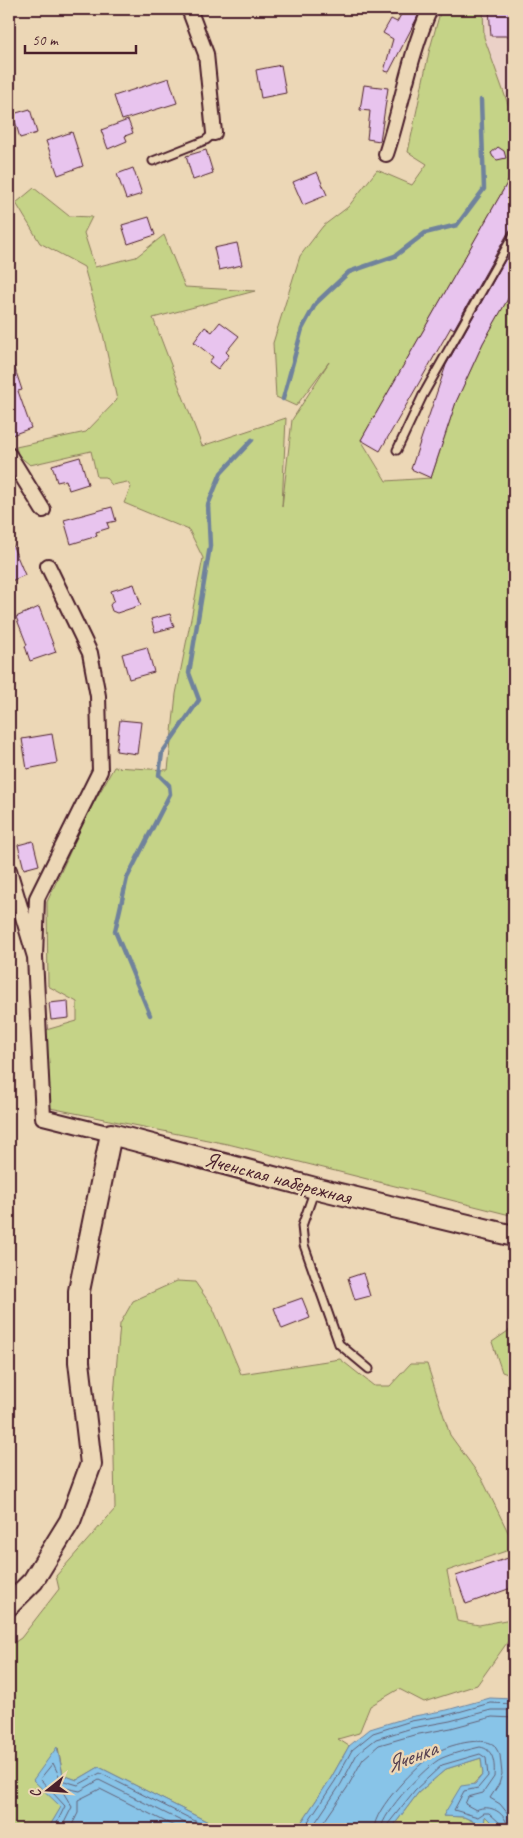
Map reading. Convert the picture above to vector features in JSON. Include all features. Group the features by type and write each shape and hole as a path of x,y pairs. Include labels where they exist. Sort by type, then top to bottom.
{"street":[{"path":"189,9 206,54 214,133"},
{"path":"386,154 416,39 430,9"},
{"path":"9,455 43,510"},
{"path":"35,957 37,898 100,770 98,696 90,653 48,566"},
{"path":"9,870 35,957"},
{"name":"Яченская набережная","path":"35,957 43,1117 315,1188 514,1236"},
{"path":"9,1605 34,1581 70,1521 91,1464 79,1362 79,1291 106,1150 111,1134"}],"lane":[{"path":"153,161 206,140 214,133"},
{"path":"397,450 423,395 514,234"},
{"path":"315,1188 302,1226 304,1245 339,1344 369,1369"}],"shaded area":[{"path":"483,9 514,9 514,111 512,111 484,37"}],"green space":[{"path":"441,9 483,9 484,37 514,121 514,171 361,440 386,481 431,478 456,402 483,343 514,288 514,1216 232,1145 50,1108 46,1030 77,1021 77,1002 48,986 47,902 87,815 114,767 168,770 176,694 203,558 189,530 124,503 131,487 127,482 112,485 105,477 97,477 91,451 30,465 18,455 16,447 86,432 117,400 103,334 84,267 40,243 16,203 34,188 69,216 92,217 84,233 95,267 136,257 164,235 185,287 255,291 153,318 202,446 286,418 282,507 292,420 329,362 296,406 276,397 273,343 300,256 323,226 348,207 377,170 412,185 427,164 408,152 429,52"},
{"path":"177,1281 195,1282 213,1308 241,1374 340,1359 374,1386 390,1386 410,1364 427,1364 450,1435 482,1479 509,1534 512,1549 447,1571 457,1621 479,1625 511,1619 509,1640 477,1685 424,1702 399,1689 370,1706 359,1733 338,1739 349,1746 331,1778 297,1829 222,1829 99,1767 77,1780 63,1775 58,1748 61,1808 48,1829 9,1829 9,1646 21,1638 59,1589 56,1576 115,1509 113,1407 120,1324 133,1301"},
{"path":"514,1327 513,1376 502,1372 492,1342"},
{"path":"481,1758 483,1774 443,1816 464,1817 483,1826 485,1816 498,1829 391,1829 418,1793 446,1769"}],"water":[{"name":"Яченка","path":"490,1698 514,1699 514,1829 498,1829 485,1816 484,1826 464,1817 443,1816 461,1786 475,1784 483,1774 481,1758 446,1769 418,1793 391,1829 297,1829 331,1778 349,1746 370,1729 409,1717 447,1710"},
{"path":"57,1747 63,1775 77,1780 99,1767 222,1829 48,1829 61,1807 33,1780"}],"building":[{"path":"404,9 419,14 389,72 384,71 393,39 383,33 391,19 397,22"},
{"path":"489,9 509,9 509,36 491,36"},
{"path":"281,65 286,93 261,98 256,70"},
{"path":"169,78 177,103 122,120 114,96"},
{"path":"364,85 388,88 380,141 367,139 370,111 360,110"},
{"path":"30,109 37,133 20,138 13,114"},
{"path":"128,120 133,133 125,136 127,141 108,149 101,130"},
{"path":"72,132 83,166 58,175 46,141"},
{"path":"498,147 504,151 506,158 497,160 493,157 491,153"},
{"path":"206,150 213,173 193,180 186,156"},
{"path":"133,168 142,194 126,199 117,174"},
{"path":"514,171 514,229 509,231 454,329 451,327 380,451 361,440"},
{"path":"317,172 327,195 303,205 293,182"},
{"path":"149,217 155,235 128,244 122,225"},
{"path":"237,243 242,265 219,270 214,248"},
{"path":"514,244 514,288 483,343 456,402 431,478 411,469 446,365"},
{"path":"220,322 239,336 226,352 229,355 218,369 209,362 213,357 194,342 205,327 212,332"},
{"path":"9,357 11,357 22,390 18,391 31,428 9,436"},
{"path":"80,457 88,484 69,490 66,480 57,482 52,465"},
{"path":"112,507 116,521 107,523 109,528 96,532 97,536 71,544 64,520"},
{"path":"9,537 25,575 9,582"},
{"path":"134,584 141,605 117,613 112,611 110,605 114,600 111,591"},
{"path":"39,607 56,652 30,661 25,646 27,645 16,617"},
{"path":"170,614 174,627 155,632 151,619"},
{"path":"147,647 154,672 129,679 122,654"},
{"path":"120,720 141,722 137,754 116,751"},
{"path":"52,734 57,763 27,769 22,739"},
{"path":"33,841 39,865 24,869 18,845"},
{"path":"68,1001 69,1018 51,1020 49,1003"},
{"path":"363,1273 370,1296 355,1300 348,1278"},
{"path":"302,1298 310,1318 282,1329 274,1308"},
{"path":"511,1557 514,1566 514,1587 466,1604 456,1576"}],"waterway":[{"path":"283,399 302,329 316,303 349,272 395,256 425,233 457,225 484,189 481,100"},
{"path":"150,1015 115,931 127,878 170,794 169,785 159,775 162,753 199,700 189,673 210,546 208,505 221,473 252,440"}]}
